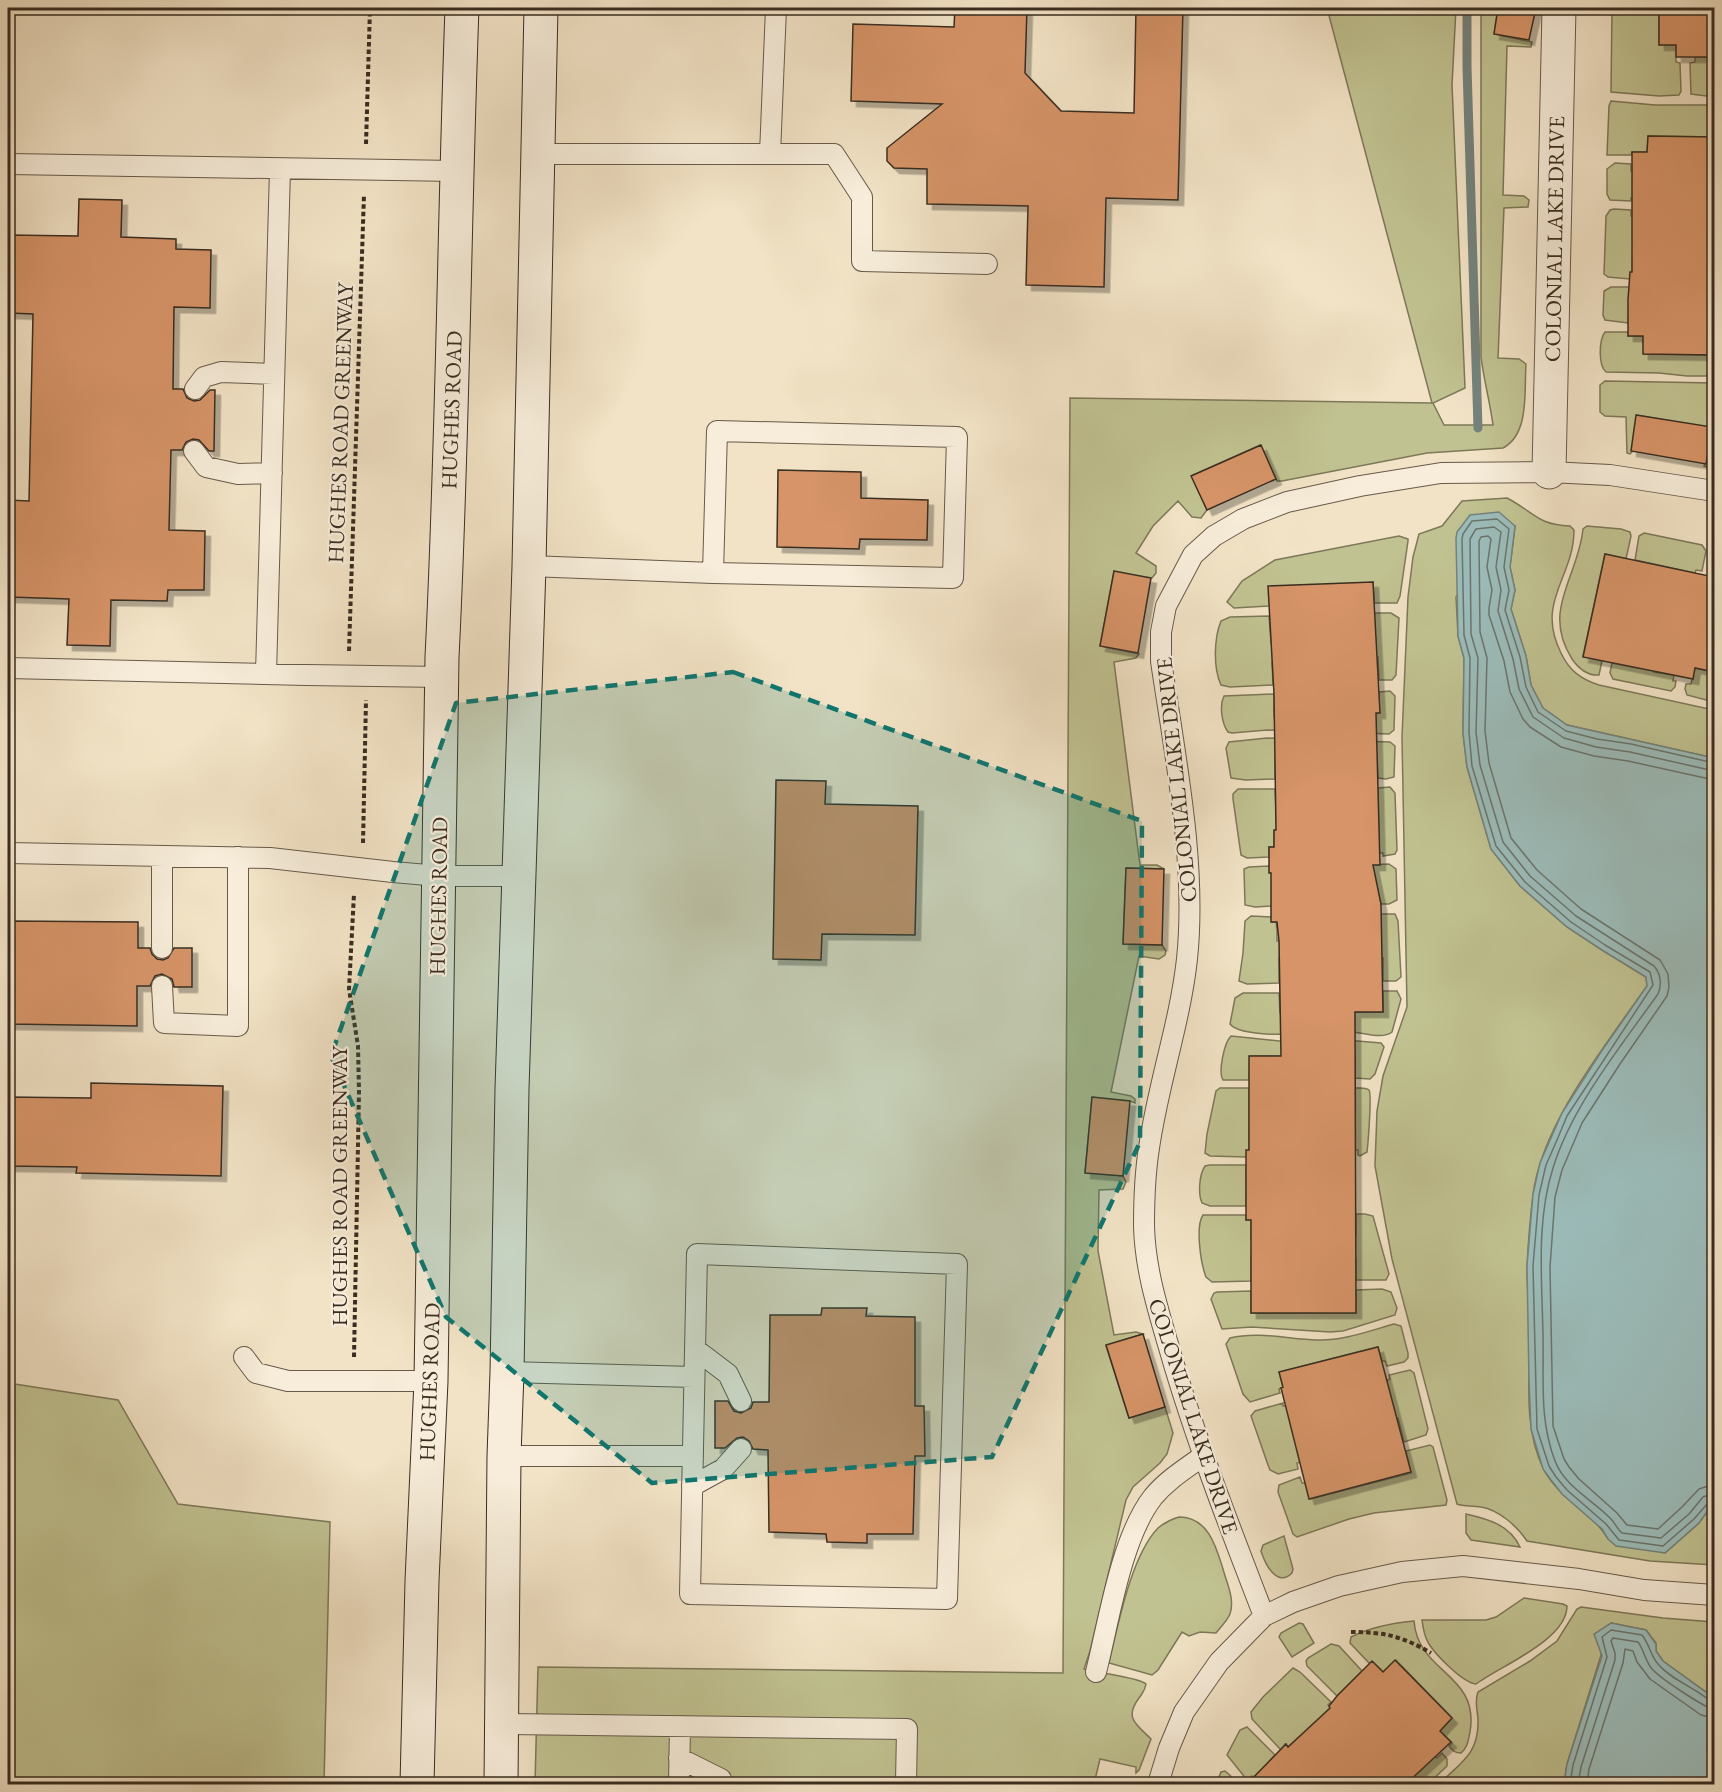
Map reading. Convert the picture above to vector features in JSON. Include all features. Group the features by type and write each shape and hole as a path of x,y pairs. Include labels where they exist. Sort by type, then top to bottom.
{"main road":[{"name":"HUGHES ROAD","path":"417,1785 422,1581 431,1381 442,676 449,507 462,8"},
{"path":"501,1785 504,1456 512,1089 529,566 541,8"},
{"name":"COLONIAL LAKE DRIVE","path":"1549,472 1559,8"}],"lane":[{"path":"771,153 776,8"},
{"path":"539,153 834,153 862,196 862,261 987,264"},
{"path":"8,164 456,171"},
{"path":"266,674 280,169"},
{"path":"195,389 204,377 221,372 274,374"},
{"path":"529,566 713,573 953,578 957,437 717,431 713,573"},
{"path":"194,451 206,467 238,474 272,473"},
{"name":"COLONIAL LAKE DRIVE","path":"1264,1616 1203,1456 1155,1300 1147,1262 1144,1227 1149,1147 1185,974 1191,919 1189,872 1161,661 1161,632 1166,606 1193,555 1214,536 1242,519 1287,502 1360,486 1441,473 1549,472 1610,475 1714,491"},
{"path":"8,668 442,676"},
{"path":"8,853 270,858 439,876 518,876"},
{"path":"162,856 162,948"},
{"path":"162,987 164,1023 238,1026 238,857"},
{"path":"697,1254 957,1264 946,1599 690,1594 694,1377 697,1254"},
{"path":"695,1349 728,1374 741,1401"},
{"path":"244,1357 256,1373 288,1381 431,1381"},
{"path":"507,1372 694,1377"},
{"path":"692,1486 723,1469 741,1449"},
{"path":"504,1456 693,1456"},
{"path":"1096,1671 1123,1561 1142,1514 1164,1485 1203,1456"},
{"path":"1158,1785 1169,1748 1184,1712 1218,1662 1264,1616 1293,1602 1339,1586 1402,1572 1462,1566 1579,1579 1644,1590 1714,1595"},
{"path":"502,1724 906,1729 906,1785"},
{"path":"679,1785 680,1726"},
{"path":"679,1758 721,1779"}],"path":[{"path":"366,144 370,8"},
{"name":"HUGHES ROAD GREENWAY","path":"349,653 364,194"},
{"path":"363,847 366,700"},
{"name":"HUGHES ROAD GREENWAY","path":"354,1382 359,1092 358,1046 349,989 355,883"},
{"path":"1351,1632 1373,1632 1400,1637 1412,1641 1431,1653"}],"highlighted area":[{"path":"733,672 1142,821 1140,1142 992,1457 652,1483 446,1317 331,1056 456,703"}],"green space":[{"path":"1327,8 1456,8 1452,85 1465,388 1433,403 1444,425 1493,425 1481,357 1481,8 1498,8 1494,34 1532,42 1531,47 1507,46 1503,195 1524,196 1529,200 1528,207 1504,208 1498,358 1519,359 1526,364 1524,410 1518,433 1503,448 1427,453 1282,481 1277,481 1260,445 1192,476 1207,510 1201,518 1192,517 1178,501 1153,526 1136,553 1156,566 1156,573 1152,578 1114,572 1100,646 1139,654 1136,658 1114,662 1140,865 1157,865 1164,869 1126,868 1123,944 1162,945 1166,951 1165,955 1159,959 1139,956 1111,1092 1131,1096 1135,1099 1135,1103 1092,1098 1085,1172 1123,1176 1126,1182 1123,1189 1099,1190 1098,1251 1114,1335 1136,1332 1143,1334 1106,1346 1129,1418 1165,1407 1173,1433 1167,1454 1133,1487 1126,1500 1084,1669 1135,1679 1146,1684 1132,1711 1134,1720 1151,1739 1139,1770 1136,1773 1136,1767 1100,1759 1094,1784 535,1784 538,1667 1063,1673 1070,398 1432,403"},
{"path":"1612,8 1659,8 1659,45 1676,45 1676,62 1680,63 1681,91 1679,95 1659,96 1611,92"},
{"path":"1695,57 1714,57 1714,97 1691,94 1690,63 1695,62"},
{"path":"1611,101 1655,105 1714,105 1714,137 1648,136 1647,152 1607,155"},
{"path":"1615,163 1631,164 1631,171 1635,171 1645,198 1631,198 1631,201 1610,200 1607,194 1607,169"},
{"path":"1610,210 1631,210 1631,216 1634,216 1630,279 1608,277 1604,274 1606,216"},
{"path":"1611,287 1630,287 1628,323 1605,320 1603,315 1604,291"},
{"path":"1605,332 1628,332 1628,336 1643,336 1644,354 1714,355 1714,376 1606,372 1603,369 1600,352"},
{"path":"1605,381 1714,383 1715,441 1709,468 1704,466 1712,428 1637,415 1632,452 1627,453 1626,417 1605,416 1600,412 1600,385"},
{"path":"1507,498 1536,517 1550,523 1570,526 1574,530 1572,547 1554,604 1552,619 1554,635 1561,653 1572,669 1586,680 1599,685 1714,710 1714,758 1567,725 1543,708 1531,685 1526,656 1511,609 1515,590 1510,567 1515,527 1456,597 1458,636 1464,658 1463,733 1467,767 1491,849 1520,886 1567,927 1646,977 1647,986 1578,1086 1549,1140 1539,1168 1533,1195 1527,1268 1530,1331 1529,1406 1533,1439 1550,1480 1593,1520 1608,1539 1665,1553 1699,1523 1714,1502 1714,1565 1650,1561 1527,1541 1513,1524 1494,1511 1457,1504 1392,1259 1375,1166 1377,1111 1383,1076 1407,1007 1402,737 1408,597 1413,557 1419,534 1442,526 1462,501"},
{"path":"1587,526 1621,529 1630,532 1631,536 1626,559 1605,554 1583,656 1602,661 1599,675 1587,673 1575,663 1563,641 1560,625 1564,594 1580,547 1583,529"},
{"path":"1644,533 1702,545 1706,551 1702,571 1696,570 1695,573 1635,560 1639,536"},
{"path":"1399,536 1408,541 1397,603 1374,603 1373,582 1269,606 1234,608 1227,602 1242,581 1275,560"},
{"path":"1375,613 1391,613 1399,618 1396,675 1392,680 1379,680 1378,657 1366,657"},
{"path":"1269,616 1271,643 1282,644 1272,662 1273,685 1230,687 1221,685 1215,653 1221,621 1230,617"},
{"path":"1656,661 1654,672 1674,675 1675,687 1671,691 1613,679 1610,673 1612,663 1638,668"},
{"path":"1695,668 1714,672 1714,702 1687,695 1686,684 1691,684"},
{"path":"1390,691 1395,696 1394,730 1389,734 1267,730 1232,733 1226,729 1222,715 1224,696 1274,694 1274,717 1379,713 1379,692"},
{"path":"1267,738 1390,742 1395,746 1394,777 1378,778 1377,756 1275,759 1275,779 1231,778 1226,748 1229,742"},
{"path":"1390,787 1395,793 1397,850 1395,854 1383,856 1383,853 1379,853 1378,788"},
{"path":"1238,789 1275,789 1276,813 1288,830 1274,831 1274,847 1269,847 1269,857 1247,858 1241,855 1233,799 1233,794"},
{"path":"1389,864 1396,869 1397,900 1389,904 1381,904 1367,865"},
{"path":"1269,866 1285,873 1271,906 1245,905 1244,869"},
{"path":"1381,914 1395,914 1398,921 1401,977 1396,981 1383,981 1383,958 1370,958"},
{"path":"1251,916 1272,917 1272,922 1277,922 1277,941 1288,941 1279,958 1279,983 1247,984 1239,981 1245,921"},
{"path":"1383,991 1397,991 1401,999 1392,1032 1388,1034 1372,1035 1351,1032 1268,1034 1238,1029 1230,1024 1235,998 1243,993 1279,993 1280,1013 1383,1012"},
{"path":"1231,1036 1289,1042 1345,1040 1381,1043 1384,1047 1375,1074 1370,1079 1355,1078 1355,1056 1250,1056 1249,1080 1223,1080 1221,1071 1223,1058"},
{"path":"1220,1088 1249,1088 1249,1150 1246,1157 1210,1156 1205,1153 1216,1091"},
{"path":"1355,1088 1367,1089 1370,1093 1367,1152 1360,1156 1358,1150 1355,1150 1344,1111 1355,1111"},
{"path":"1246,1165 1246,1206 1210,1206 1202,1203 1200,1179 1205,1166"},
{"path":"1356,1214 1373,1216 1389,1274 1386,1280 1356,1280 1356,1258 1346,1258 1346,1237 1356,1236"},
{"path":"1203,1215 1246,1215 1246,1220 1251,1220 1251,1240 1262,1240 1262,1256 1251,1256 1251,1281 1212,1282 1206,1277 1199,1236"},
{"path":"1382,1289 1391,1292 1397,1308 1395,1315 1343,1331 1330,1332 1252,1327 1222,1329 1211,1299 1217,1292 1251,1291 1251,1313 1356,1313 1356,1290"},
{"path":"1394,1324 1401,1326 1408,1353 1408,1358 1404,1362 1387,1366 1385,1361 1382,1361 1378,1347 1279,1372 1283,1387 1279,1389 1280,1393 1250,1402 1243,1394 1226,1344 1230,1338 1251,1335 1317,1340 1336,1339"},
{"path":"1410,1370 1414,1373 1428,1429 1426,1435 1404,1442 1398,1418 1387,1421 1387,1380 1390,1379 1389,1375"},
{"path":"8,1383 118,1400 178,1504 330,1522 324,1784 8,1784"},
{"path":"1283,1403 1283,1406 1287,1406 1301,1462 1297,1463 1298,1469 1278,1474 1270,1470 1251,1416 1255,1411"},
{"path":"1430,1445 1433,1447 1447,1500 1446,1505 1374,1513 1297,1537 1293,1534 1278,1492 1279,1485 1300,1477 1302,1483 1305,1483 1310,1499 1411,1473 1406,1451"},
{"path":"1466,1514 1498,1524 1516,1539 1520,1547 1471,1540 1466,1533"},
{"path":"1179,1517 1189,1518 1204,1527 1214,1542 1230,1592 1232,1603 1230,1614 1216,1633 1200,1632 1189,1636 1182,1632 1158,1670 1152,1675 1109,1663 1121,1611 1140,1556 1158,1528"},
{"path":"1284,1536 1293,1569 1287,1577 1281,1578 1272,1573 1261,1551 1263,1545"},
{"path":"1524,1598 1567,1606 1564,1618 1545,1641 1476,1684 1464,1679 1450,1668 1432,1649 1426,1638 1422,1620 1486,1620 1496,1617"},
{"path":"1581,1607 1714,1622 1714,1698 1663,1661 1656,1651 1656,1643 1646,1630 1611,1623 1567,1764 1564,1784 1439,1784 1461,1764 1472,1750 1477,1732 1478,1692 1530,1661 1557,1641 1577,1609"},
{"path":"1414,1621 1418,1639 1426,1652 1458,1685 1466,1697 1471,1712 1470,1732 1466,1746 1461,1753 1449,1746 1452,1743 1440,1731 1452,1718 1396,1660 1383,1672 1373,1662 1370,1664 1350,1643 1351,1637 1366,1631 1390,1624"},
{"path":"1299,1623 1303,1624 1314,1643 1292,1657 1279,1637 1281,1633"},
{"path":"1331,1644 1339,1646 1362,1671 1337,1696 1307,1666 1306,1661"},
{"path":"1293,1668 1331,1702 1328,1705 1331,1708 1288,1747 1285,1744 1281,1750 1252,1719 1251,1712"},
{"path":"1247,1727 1275,1755 1255,1778 1252,1776 1247,1780 1227,1755 1240,1730"},
{"path":"1442,1753 1447,1759 1447,1766 1428,1784 1422,1784 1413,1776 1434,1755 1437,1758"},
{"path":"1225,1771 1240,1784 1216,1784 1221,1772"}],"water":[{"path":"1499,512 1515,526 1510,567 1515,590 1511,609 1526,656 1531,685 1543,708 1567,725 1714,758 1714,1502 1699,1523 1665,1553 1616,1546 1608,1539 1602,1529 1562,1494 1543,1469 1531,1429 1527,1266 1533,1194 1540,1163 1562,1113 1647,986 1646,977 1567,927 1520,886 1491,849 1467,767 1463,733 1464,658 1458,636 1456,538 1457,532 1470,515"},
{"path":"1611,1623 1646,1630 1656,1644 1656,1651 1663,1661 1714,1698 1714,1784 1564,1784 1567,1764 1602,1656 1594,1634"}],"building":[{"path":"955,8 1027,8 1025,73 1061,111 1134,113 1136,8 1183,8 1178,200 1106,198 1104,287 1026,285 1028,206 927,204 927,169 894,168 887,161 887,148 942,104 851,101 853,24 954,27"},
{"path":"1498,8 1536,8 1529,40 1494,34"},
{"path":"1659,8 1714,8 1714,57 1676,57 1676,45 1659,45"},
{"path":"1648,136 1714,137 1714,355 1643,354 1643,336 1628,336 1628,300 1630,272 1632,272 1632,152 1647,152"},
{"path":"79,199 122,200 121,237 176,239 176,249 211,250 210,308 174,307 173,389 183,389 187,398 194,401 200,400 210,390 215,390 214,451 209,451 199,440 193,439 186,442 182,450 171,450 169,530 205,531 204,590 168,590 167,601 111,600 110,646 67,645 69,599 8,597 8,500 29,501 33,314 8,313 8,235 78,236"},
{"path":"1636,415 1712,427 1706,464 1631,451"},
{"path":"1261,445 1276,479 1207,510 1191,476"},
{"path":"778,470 861,472 861,498 928,500 927,540 860,539 859,549 777,547"},
{"path":"1605,554 1714,577 1714,672 1695,668 1693,679 1583,657"},
{"path":"1114,571 1151,578 1138,653 1100,646"},
{"path":"1373,582 1380,713 1376,713 1380,865 1373,865 1381,904 1383,1012 1355,1012 1356,1313 1251,1313 1251,1220 1246,1220 1249,1056 1281,1056 1279,941 1277,922 1271,922 1271,873 1269,873 1269,847 1274,847 1274,830 1276,830 1274,694 1268,586"},
{"path":"776,780 826,781 825,804 918,806 915,935 822,934 821,960 773,959"},
{"path":"1126,868 1164,869 1162,945 1123,944"},
{"path":"8,921 138,922 138,948 150,948 157,959 168,958 174,948 192,948 192,987 174,987 172,979 162,974 155,976 150,986 137,986 137,1026 8,1024"},
{"path":"91,1083 223,1086 221,1176 76,1173 77,1167 8,1166 8,1097 91,1098"},
{"path":"1092,1097 1130,1101 1123,1176 1085,1173"},
{"path":"822,1308 867,1308 866,1316 915,1317 915,1406 924,1406 925,1456 915,1456 913,1534 867,1534 867,1543 827,1542 826,1534 769,1532 768,1450 753,1449 749,1441 743,1437 737,1438 725,1448 715,1448 715,1401 728,1401 734,1411 741,1413 751,1408 753,1402 769,1402 770,1315 821,1315"},
{"path":"1143,1334 1165,1407 1129,1418 1106,1345"},
{"path":"1378,1347 1411,1472 1309,1499 1279,1372"},
{"path":"1395,1660 1452,1718 1440,1731 1451,1742 1405,1785 1246,1785 1286,1744 1288,1747 1330,1708 1329,1706 1337,1696 1372,1661 1383,1672"}],"waterway":[{"path":"1467,8 1478,428"}]}
